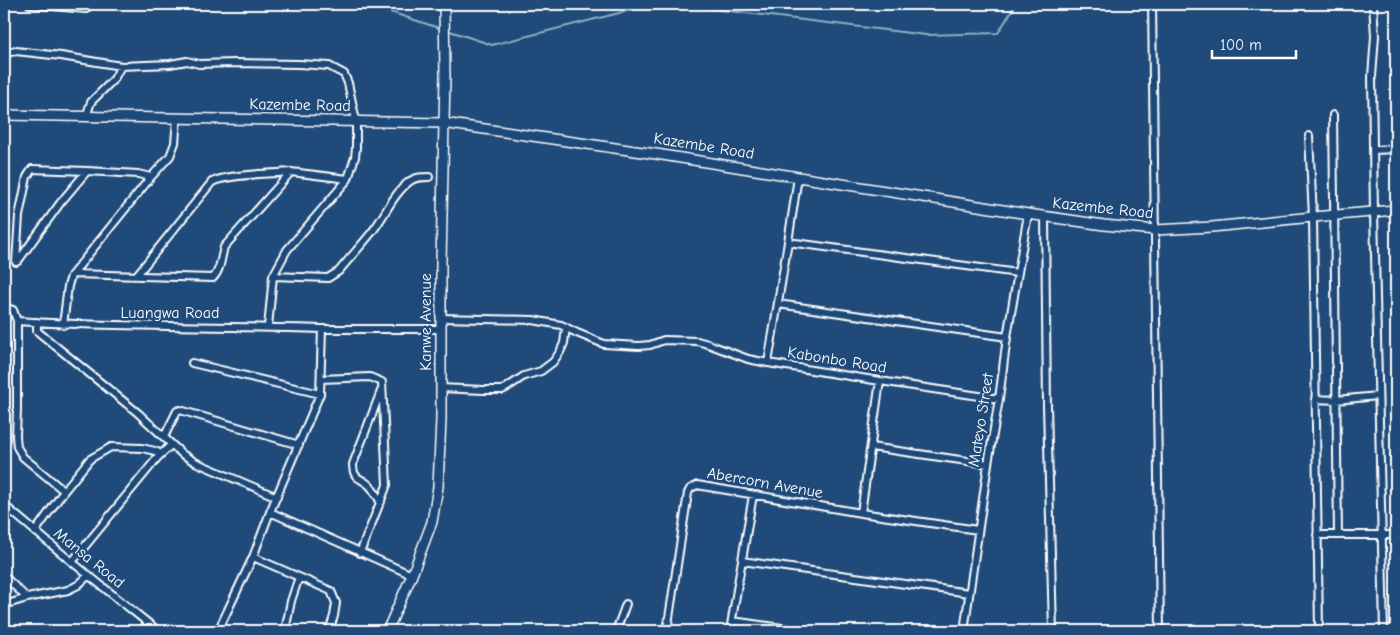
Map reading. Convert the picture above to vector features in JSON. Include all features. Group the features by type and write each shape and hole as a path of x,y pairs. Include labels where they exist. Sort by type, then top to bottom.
{"main road":[{"name":"Kanwe Avenue","path":"387,631 412,575 432,522 438,487 442,329 444,4"},
{"name":"Kazembe Road","path":"4,115 443,123 646,152 1045,217 1155,230 1212,227 1396,210"}],"street":[{"path":"30,4 86,9"},
{"path":"1152,4 1160,631"},
{"path":"1373,4 1375,36 1372,77 1374,212 1384,631"},
{"path":"4,52 16,51 61,56 121,66 170,64 187,61 199,64 299,64 329,66 344,74 356,121 355,157 348,179 286,250 273,276 268,327"},
{"path":"86,117 91,102 114,79 121,66"},
{"path":"1333,115 1338,535"},
{"path":"63,325 68,286 73,274 172,152 178,118"},
{"path":"1309,136 1313,217 1319,631"},
{"path":"1374,150 1396,149"},
{"path":"87,171 60,202 16,262 19,216 27,177 32,169 87,171 141,174 151,177"},
{"path":"136,276 212,182 231,177 291,172 348,179"},
{"path":"73,274 212,278 219,269 224,247 291,172"},
{"path":"273,276 328,278 334,275 376,227 386,209 404,186 415,179 429,177"},
{"name":"Kabonbo Road","path":"798,177 768,363 999,398"},
{"name":"Mateyo Street","path":"964,631 1007,337 1028,214"},
{"path":"1045,217 1047,406 1053,631"},
{"path":"788,242 1018,273"},
{"path":"778,304 1007,337"},
{"path":"4,307 13,310 17,322 17,447 23,457 64,491"},
{"path":"442,318 527,319 554,323 604,344 640,346 664,340 697,341 748,359 768,363"},
{"name":"Luangwa Road","path":"17,322 136,327 442,329"},
{"path":"37,322 37,331 107,387 182,454 195,462 276,497"},
{"path":"441,388 483,390 506,388 524,376 540,371 553,362 564,343 566,327"},
{"path":"218,631 253,557 276,497 300,445 320,394 322,329"},
{"path":"192,363 320,394"},
{"path":"321,380 370,376 382,382 383,386 387,480 381,502 360,553"},
{"path":"860,513 880,381"},
{"path":"381,502 370,486 356,477 353,464 383,386"},
{"path":"1315,399 1336,400 1378,396"},
{"path":"164,437 179,410 300,445"},
{"path":"72,562 161,454 171,445"},
{"path":"35,532 64,491 90,459 110,447 142,448 161,454"},
{"path":"871,447 988,464"},
{"name":"Abercorn Avenue","path":"667,631 688,493 690,489 697,485 860,513 978,530"},
{"path":"730,631 753,495"},
{"name":"Mansa Road","path":"4,505 158,631"},
{"path":"270,512 412,575"},
{"path":"1318,535 1396,535"},
{"path":"253,557 331,591 336,603 329,631"},
{"path":"742,561 969,593"},
{"path":"4,576 27,598"},
{"path":"4,605 27,598 68,590 89,576"},
{"path":"285,631 291,601 299,577"},
{"path":"616,631 626,604"},
{"path":"732,620 804,631"}],"waterway":[{"path":"366,4 442,29"},
{"path":"447,30 492,45 655,4"},
{"path":"673,4 926,35 998,33 1016,4"}]}
